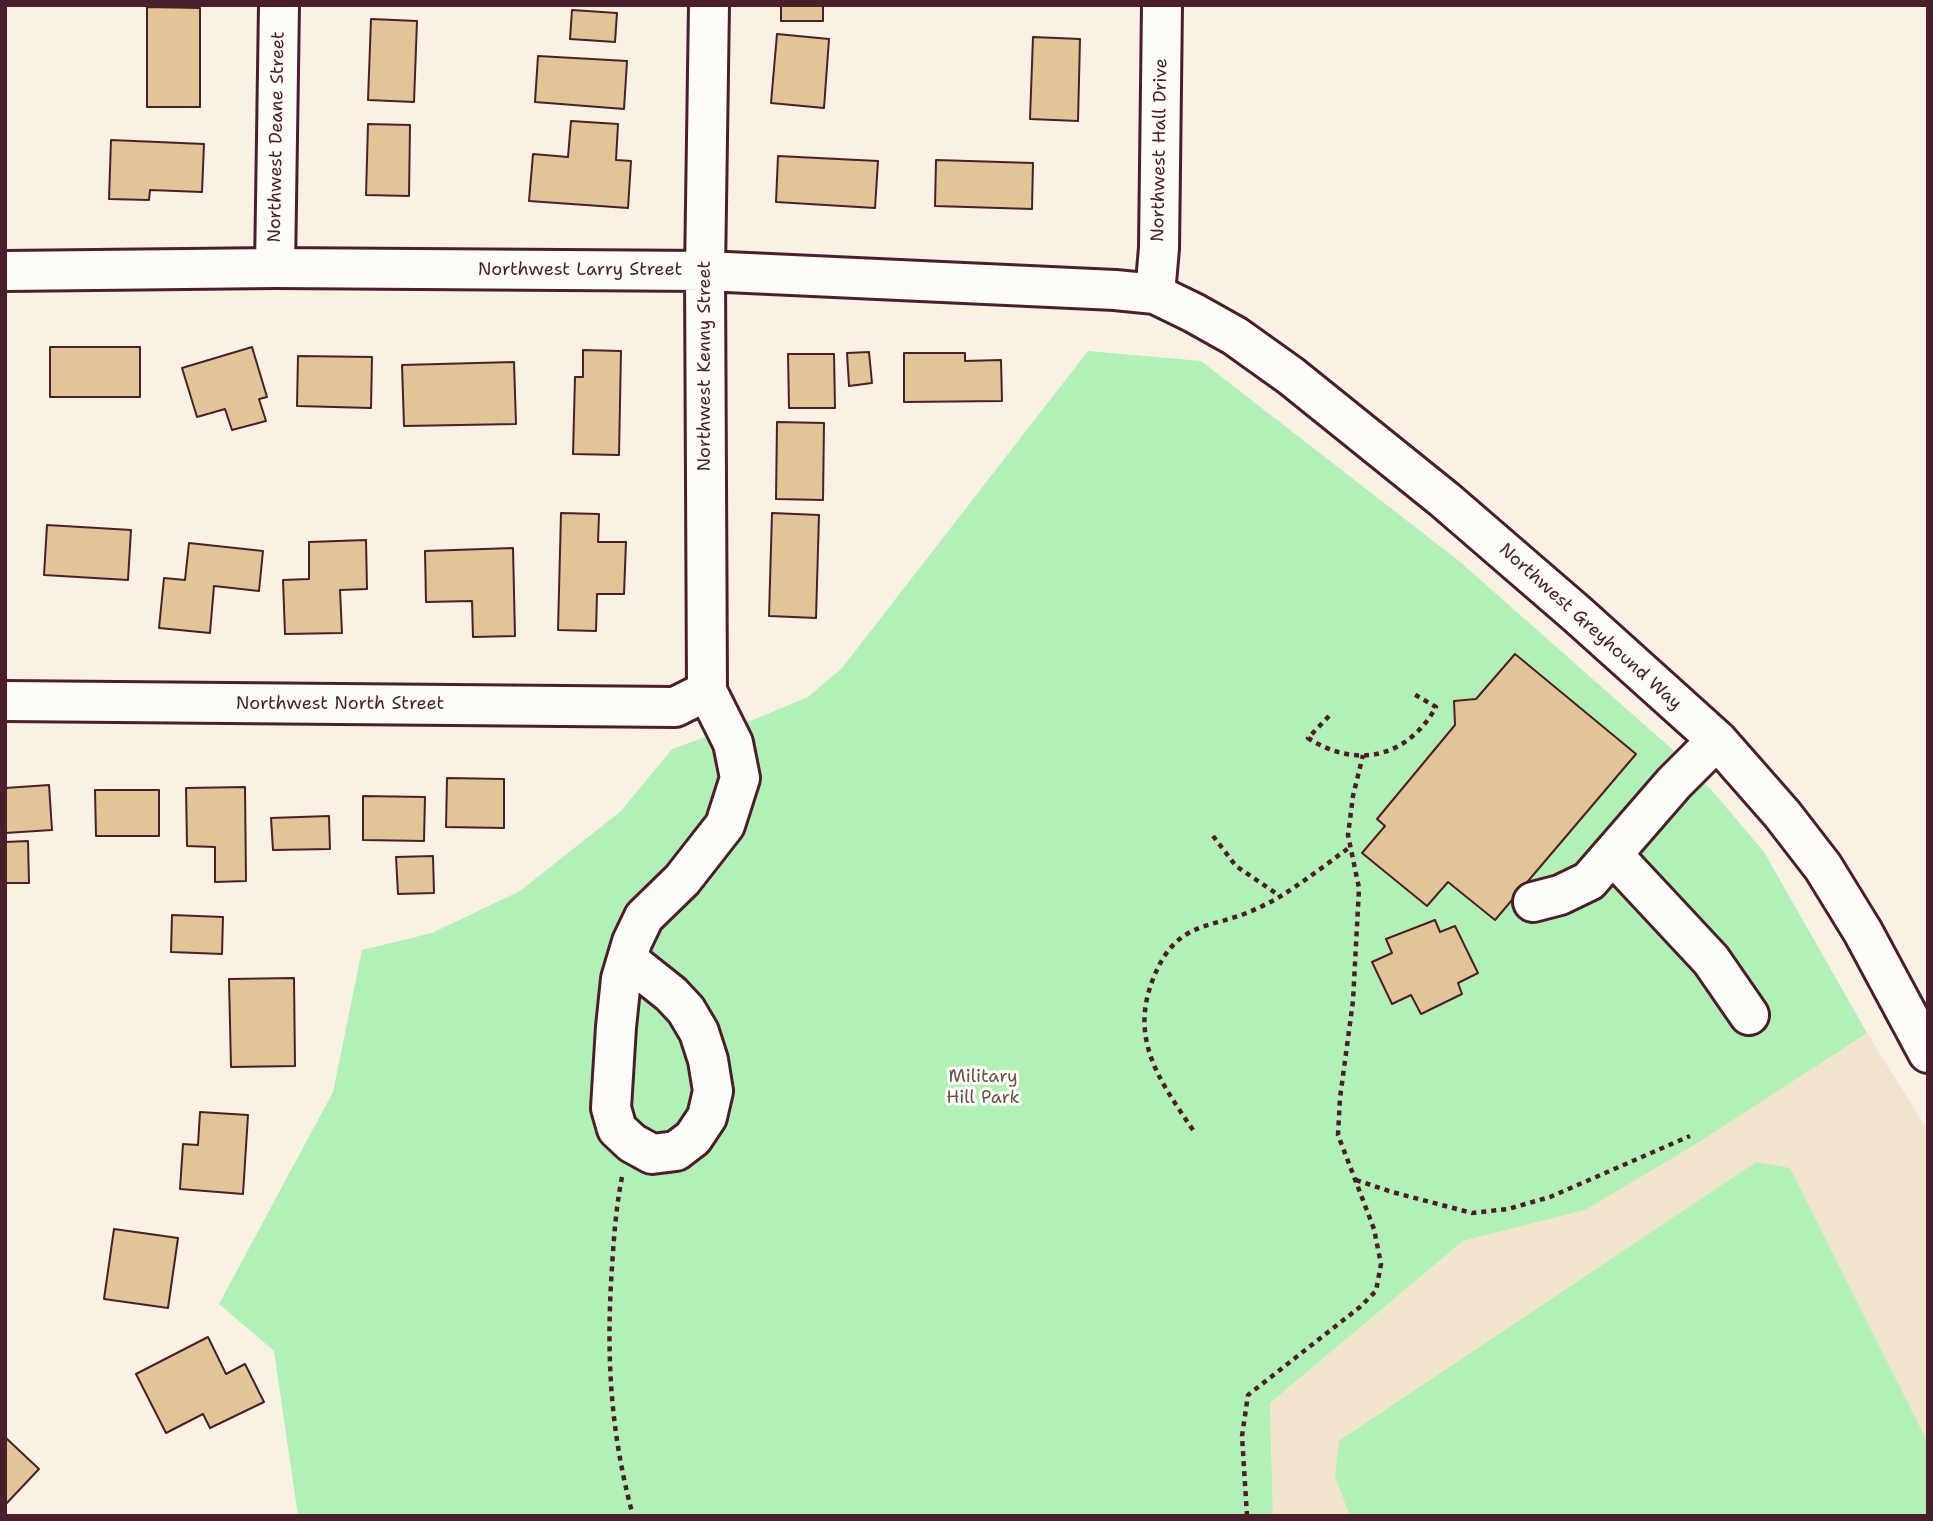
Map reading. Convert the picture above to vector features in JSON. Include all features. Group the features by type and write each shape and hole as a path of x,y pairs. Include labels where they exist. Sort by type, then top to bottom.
{"street":[{"name":"Northwest Deane Street","path":"275,268 279,5"},
{"name":"Northwest Kenny Street","path":"691,699 705,271 709,5"},
{"name":"Northwest Hall Drive","path":"1155,294 1159,248 1162,5"},
{"name":"Northwest Larry Street","path":"5,271 275,268 705,271 1155,294"},
{"name":"Northwest Greyhound Way","path":"1155,294 1235,335 1349,420 1557,596 1717,740 1782,814 1823,867 1863,932 1928,1053"},
{"name":"Northwest North Street","path":"5,701 691,699"},
{"path":"627,959 671,994 686,1010 699,1032 708,1060 713,1091 707,1117 693,1138 676,1151 652,1154 632,1143 617,1129 611,1108 621,979 627,959 644,917 682,880 725,825 740,778 733,743 691,699"},
{"path":"1533,902 1560,895 1590,881 1674,783 1717,740"},
{"path":"1613,855 1711,960 1749,1015"}],"path":[{"path":"1329,716 1308,738 1331,751 1363,755 1383,753 1400,746 1422,728 1436,707 1414,694"},
{"path":"1247,1516 1242,1436 1248,1395 1360,1307 1376,1291 1381,1264 1374,1229 1338,1135 1340,1098 1353,1001 1359,888 1348,835 1353,796 1363,755"},
{"path":"1213,836 1236,866 1280,896"},
{"path":"1193,1130 1152,1063 1143,1036 1149,988 1157,967 1168,949 1185,934 1207,924 1234,917 1280,896 1350,846"},
{"path":"1355,1180 1472,1213 1508,1209 1550,1198 1690,1136"},
{"path":"632,1143 625,1162 617,1203 608,1353 613,1420 633,1516"}],"shaded area":[{"path":"1867,1033 1928,1131 1928,1516 1273,1516 1270,1403 1463,1241 1585,1210"}],"green space":[{"name":"Military Hill Park","path":"1088,351 1201,361 1459,561 1673,750 1714,793 1764,852 1867,1033 1696,1144 1585,1210 1463,1241 1270,1403 1273,1516 298,1516 274,1351 219,1304 333,1092 362,950 432,933 520,891 621,811 672,749 808,697 842,668"},
{"path":"1756,1162 1790,1168 1928,1443 1928,1516 1350,1516 1335,1476 1339,1441"}],"building":[{"path":"781,5 823,5 823,21 781,21"},
{"path":"147,7 200,8 200,107 147,107"},
{"path":"572,10 617,13 615,42 570,39"},
{"path":"371,19 417,21 414,102 368,100"},
{"path":"777,34 829,39 824,108 771,103"},
{"path":"1033,37 1080,39 1078,121 1030,119"},
{"path":"538,56 627,61 624,109 535,102"},
{"path":"571,121 618,124 616,160 631,161 628,208 529,201 533,154 568,157"},
{"path":"368,124 410,125 409,196 366,195"},
{"path":"111,140 204,144 202,192 150,190 149,200 109,199"},
{"path":"778,156 878,161 875,208 776,202"},
{"path":"936,160 1033,163 1032,209 935,206"},
{"path":"50,347 140,347 140,397 50,397"},
{"path":"252,347 267,397 259,399 266,421 232,430 225,409 197,417 182,368"},
{"path":"583,350 621,351 619,455 573,454 575,377 583,377"},
{"path":"869,352 872,383 849,386 847,353"},
{"path":"904,353 965,353 965,361 1001,360 1002,401 904,402"},
{"path":"788,354 834,354 835,408 789,408"},
{"path":"298,356 372,357 371,408 297,406"},
{"path":"514,362 516,424 404,426 402,365"},
{"path":"777,422 824,423 823,500 776,499"},
{"path":"561,513 599,514 598,542 626,542 624,594 597,594 596,631 558,630"},
{"path":"772,513 819,515 816,618 769,616"},
{"path":"47,525 131,530 128,580 44,575"},
{"path":"366,540 367,589 340,590 342,633 285,634 283,580 309,579 309,542"},
{"path":"189,543 263,551 259,591 214,586 210,633 159,628 164,578 185,580"},
{"path":"513,548 515,636 473,637 472,601 426,602 425,551"},
{"path":"1515,654 1636,754 1495,920 1448,882 1427,906 1362,853 1385,826 1377,819 1455,725 1454,701 1476,699"},
{"path":"447,778 504,779 504,828 446,827"},
{"path":"49,785 52,830 5,833 5,788"},
{"path":"245,787 246,881 215,882 215,847 187,846 186,788"},
{"path":"95,790 159,790 159,836 96,836"},
{"path":"363,796 425,797 424,841 363,840"},
{"path":"329,816 330,849 273,850 271,818"},
{"path":"28,841 29,883 5,883 5,842"},
{"path":"433,856 434,893 398,894 396,857"},
{"path":"172,915 223,917 222,954 171,952"},
{"path":"1435,920 1440,932 1455,926 1478,973 1458,983 1462,994 1421,1014 1411,995 1392,1004 1372,962 1392,953 1386,939"},
{"path":"294,978 295,1066 231,1067 229,979"},
{"path":"200,1112 248,1115 243,1194 180,1189 183,1144 198,1145"},
{"path":"114,1229 178,1238 168,1308 104,1299"},
{"path":"208,1337 226,1374 245,1364 264,1402 210,1428 203,1414 166,1433 136,1374"},
{"path":"5,1439 39,1469 5,1505"}]}
